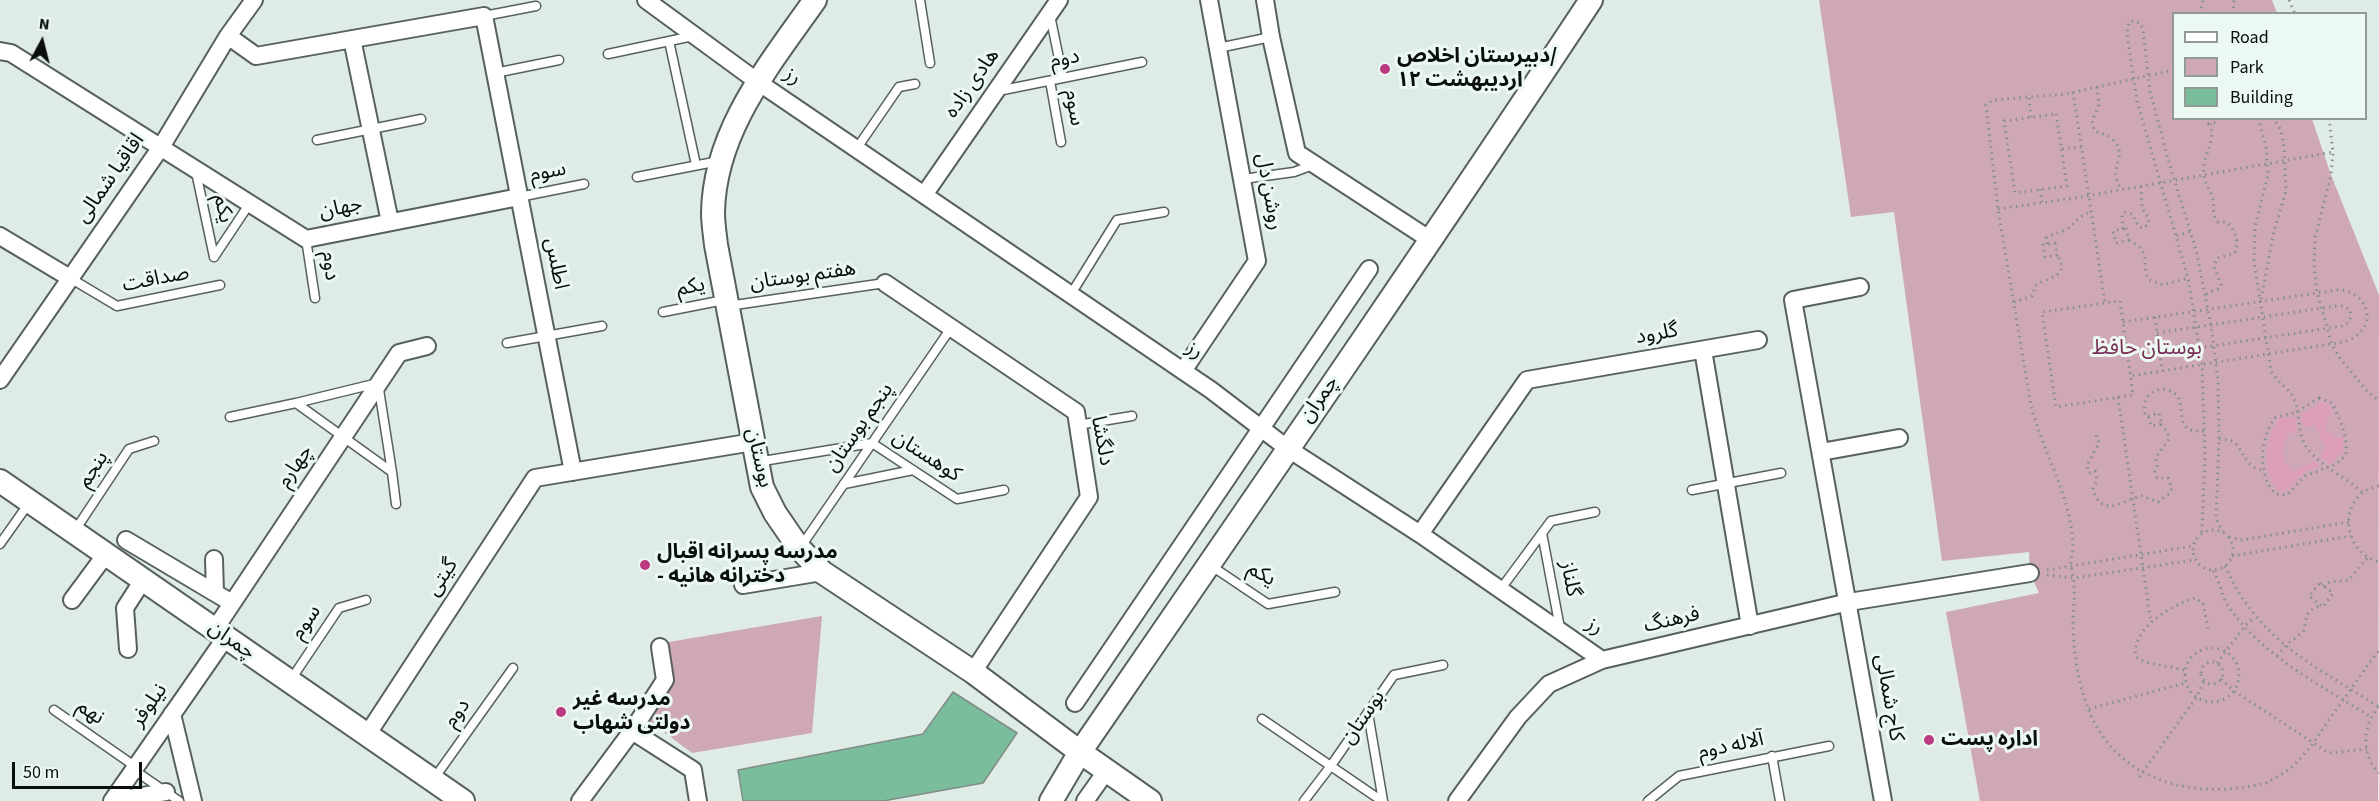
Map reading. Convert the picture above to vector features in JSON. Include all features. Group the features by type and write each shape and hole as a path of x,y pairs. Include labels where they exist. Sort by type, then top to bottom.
{"main road":[{"name":"بوستان","path":"815,0 758,82 725,144 713,213 716,245 762,487 775,513 799,548 822,572 973,672 1150,801"},
{"name":"چمران","path":"1051,801 1080,752 1432,240 1591,0"},
{"name":"چمران","path":"0,481 463,801"}],"street":[{"path":"646,0 758,82"},
{"name":"هادی زاده","path":"924,195 1059,0"},
{"name":"روشن دل","path":"1183,371 1257,261 1244,179 1209,0"},
{"path":"1264,0 1270,37 1297,153 1432,240"},
{"name":"اقاقیا شمالی","path":"0,380 161,147 248,2"},
{"path":"228,36 256,56 484,16"},
{"name":"اطلس","path":"484,16 573,472"},
{"path":"352,39 390,222"},
{"name":"جهان","path":"0,51 11,53 306,239 519,197"},
{"name":"رز","path":"758,82 1183,371 1287,448 1420,534 1602,660"},
{"path":"0,236 70,278"},
{"path":"1075,702 1369,269"},
{"name":"دلگشا","path":"885,283 1076,412 1089,497 973,672"},
{"name":"کاج شمالی","path":"1860,287 1793,300 1883,801"},
{"path":"1703,350 1758,340"},
{"name":"چهارم","path":"220,633 232,603 399,353 427,346"},
{"name":"گلرود","path":"1420,534 1527,380 1703,350 1750,626"},
{"path":"1821,452 1899,438"},
{"path":"573,472 755,452"},
{"name":"گیتی","path":"367,735 535,478 573,472"},
{"path":"126,540 232,603"},
{"path":"72,600 106,554"},
{"path":"213,559 215,593"},
{"path":"743,585 822,572"},
{"name":"فرهنگ","path":"1457,801 1518,717 1549,684 1602,660 1849,602 2030,573"},
{"path":"128,649 125,608 143,580"},
{"name":"نیلوفر","path":"112,801 172,714 220,633"},
{"path":"580,801 632,731 665,680 660,647"},
{"path":"172,714 193,801"},
{"path":"632,731 693,770 698,801"},
{"path":"1085,801 1107,770"},
{"path":"112,801 173,797"}],"lane":[{"path":"920,0 930,63"},
{"path":"484,16 536,6"},
{"path":"1050,15 1063,78"},
{"path":"608,54 695,35"},
{"path":"1218,48 1270,37"},
{"path":"669,41 696,165"},
{"path":"495,73 559,60"},
{"name":"دوم","path":"995,92 1142,62"},
{"name":"سوم","path":"1050,81 1061,142"},
{"path":"856,148 899,87 915,84"},
{"path":"317,140 421,119"},
{"path":"637,177 721,160"},
{"path":"1244,179 1294,172 1315,165"},
{"name":"یکم","path":"195,168 214,257 250,203"},
{"name":"سوم","path":"519,197 584,184"},
{"path":"1071,294 1117,220 1164,212"},
{"name":"دوم","path":"306,239 315,298"},
{"name":"صداقت","path":"70,278 117,306 220,285"},
{"name":"هفتم بوستان","path":"727,303 885,283"},
{"name":"یکم","path":"663,312 727,303"},
{"path":"507,343 547,338 602,326"},
{"name":"پنجم بوستان","path":"799,548 951,328"},
{"path":"230,417 296,404 378,383 396,504"},
{"path":"296,404 392,472"},
{"path":"1078,425 1132,416"},
{"name":"پنجم","path":"74,533 129,449 154,441"},
{"name":"کوهستان","path":"755,452 872,443 957,499 1004,489"},
{"path":"844,484 913,470"},
{"path":"1692,490 1781,473"},
{"path":"0,544 30,502"},
{"name":"گلناز","path":"1500,590 1551,521 1595,512"},
{"name":"گلناز","path":"1542,533 1561,632"},
{"name":"یکم","path":"1209,564 1268,604 1335,592"},
{"name":"سوم","path":"290,681 339,608 366,600"},
{"name":"بوستان","path":"1304,801 1394,675 1443,665"},
{"name":"دوم","path":"433,781 513,668"},
{"name":"نهم","path":"54,710 173,797"},
{"path":"1368,712 1383,801"},
{"path":"1262,719 1383,801"},
{"name":"آلاله دوم","path":"1648,801 1679,776 1829,746"},
{"path":"1772,756 1780,801"}],"path":[{"path":"2202,532 2205,431 2202,365 2188,278 2144,131 2133,79 2127,27 2129,22 2134,21 2140,23 2142,29 2148,76 2158,124 2191,231 2206,294 2216,363 2220,439 2216,519 2223,532"},
{"path":"2145,780 2139,777 2109,746 2098,731 2081,684 2074,641 2074,578 2071,564 2073,545 2059,484 2038,432 2031,406 1998,209 1986,105 1993,100 2073,92 2172,70"},
{"path":"2097,87 2099,105 2092,125 2094,130 2111,138 2119,151 2121,158 2115,175 2121,190"},
{"path":"2073,92 2104,303"},
{"path":"2029,97 2031,117"},
{"path":"2056,114 2067,186 2015,193 2004,121 2031,117 2056,114"},
{"path":"2206,294 2220,288 2221,284 2214,267 2217,258 2235,254 2238,245 2234,229 2228,222 2218,222 2212,213 2212,196 2205,184 2204,175 2204,166 2212,142 2211,124 2208,124 2207,120"},
{"path":"2211,124 2217,122 2216,120"},
{"path":"2259,120 2262,128 2268,175 2255,227 2254,262 2271,371 2290,392 2296,403 2302,439 2309,452 2351,481 2363,493"},
{"path":"2260,301 2274,231 2286,191 2281,132 2275,120"},
{"path":"2329,120 2333,152 2331,175 2315,238 2314,264 2317,292 2332,345 2353,375 2379,401"},
{"path":"2061,149 2081,147"},
{"path":"1998,209 2088,196 2333,152"},
{"path":"2123,229 2122,215 2124,212 2132,214 2139,227 2144,228 2149,223 2142,208 2141,186"},
{"path":"2040,189 2042,203"},
{"path":"2048,244 2046,238 2050,235 2064,230 2080,215 2091,212"},
{"path":"2129,240 2116,243 2113,231 2126,228 2129,240 2141,248 2146,260 2144,267 2149,280 2163,285 2188,278"},
{"path":"2177,236 2191,231"},
{"path":"2014,302 2032,296 2037,285 2055,278 2060,272 2061,262 2055,243 2043,245 2045,257 2057,255"},
{"path":"2122,322 2317,292 2345,290 2359,297 2366,311 2366,319 2357,336 2332,345 2130,376"},
{"path":"2120,301 2133,395 2056,406 2042,312 2104,303 2120,301"},
{"path":"2157,333 2344,306 2349,310 2351,316 2348,323 2327,328 2160,354"},
{"path":"2155,317 2162,371"},
{"path":"2160,424 2151,426 2144,409 2148,395 2154,390 2167,389 2178,396 2181,419 2186,427 2195,432 2205,431"},
{"path":"2118,398 2151,623"},
{"path":"2319,398 2332,403 2347,441 2347,448 2346,455 2341,461 2328,467 2305,476 2287,495 2280,496 2272,491 2267,483 2265,470 2266,431 2274,418 2297,412 2319,398"},
{"path":"2148,416 2159,413 2162,424 2160,424"},
{"path":"2096,435 2099,443 2087,465 2089,472 2095,471 2097,481 2093,489 2094,494 2109,506 2124,504 2142,496 2158,502 2169,494 2172,488 2168,478 2157,478 2155,472 2156,458 2169,439 2160,424"},
{"path":"2220,439 2233,441 2249,465 2258,470 2265,470"},
{"path":"2379,486 2363,493 2354,502 2349,522 2350,536 2359,551 2367,558 2379,562"},
{"path":"2228,536 2233,549 2232,556 2225,566 2213,570 2201,567 2195,560 2193,546 2202,532 2216,530 2242,540 2349,522"},
{"path":"2232,556 2350,536"},
{"path":"2030,573 2071,564 2193,546"},
{"path":"2324,586 2330,582 2349,580 2367,558"},
{"path":"2030,573 2074,578 2195,560"},
{"path":"2225,566 2238,594 2255,617 2285,646 2379,707 2367,726 2365,741 2368,756 2379,773"},
{"path":"2213,570 2227,603 2245,626 2277,656 2372,717"},
{"path":"2277,656 2302,632 2310,609 2321,605 2323,607 2333,593 2320,583 2309,596 2321,605"},
{"path":"2184,670 2145,662 2136,657 2136,646 2151,623 2171,607 2195,598 2203,603 2209,633"},
{"path":"2217,663 2245,626 2255,617"},
{"path":"2212,648 2226,652 2236,661 2239,670 2239,680 2234,691 2224,700 2216,702 2208,703 2196,698 2186,683 2184,670 2194,654 2202,649 2212,648"},
{"path":"2245,792 2255,789 2291,767 2313,743 2379,650"},
{"path":"2210,662 2217,663 2222,669 2221,679 2212,684 2205,681 2201,675 2204,665 2210,662"},
{"path":"2221,679 2234,691 2329,753 2367,749"},
{"path":"2139,777 2196,698 2205,681"},
{"path":"2089,709 2186,683"}],"green space":[{"name":"بوستان حافظ","path":"1819,0 2272,0 2277,12 2172,12 2172,120 2312,120 2331,175 2379,295 2378,801 1980,801 1946,612 2039,593 2030,573 2029,552 1942,561 1894,212 1851,217"},
{"path":"822,616 812,733 692,753 649,721 663,643"}],"shaded area":[{"path":"2322,402 2330,405 2332,410 2326,422 2326,429 2335,438 2343,436 2343,451 2330,464 2321,456 2325,447 2315,424 2304,428 2301,415"},
{"path":"2280,418 2295,418 2296,432 2289,434 2283,449 2284,459 2289,467 2293,471 2314,461 2320,466 2307,471 2281,492 2274,485 2270,476 2267,456 2271,435"}],"building":[{"path":"953,692 1017,733 983,783 883,801 743,801 738,770 923,734"}],"place":[{"name":"دبیرستان اخلاص/ ۱۲ اردیبهشت","path":"1385,69"},
{"name":"مدرسه پسرانه اقبال - دخترانه هانیه","path":"645,565"},
{"name":"مدرسه غیر دولتی شهاب","path":"561,712"},
{"name":"اداره پست","path":"1929,740"}]}
